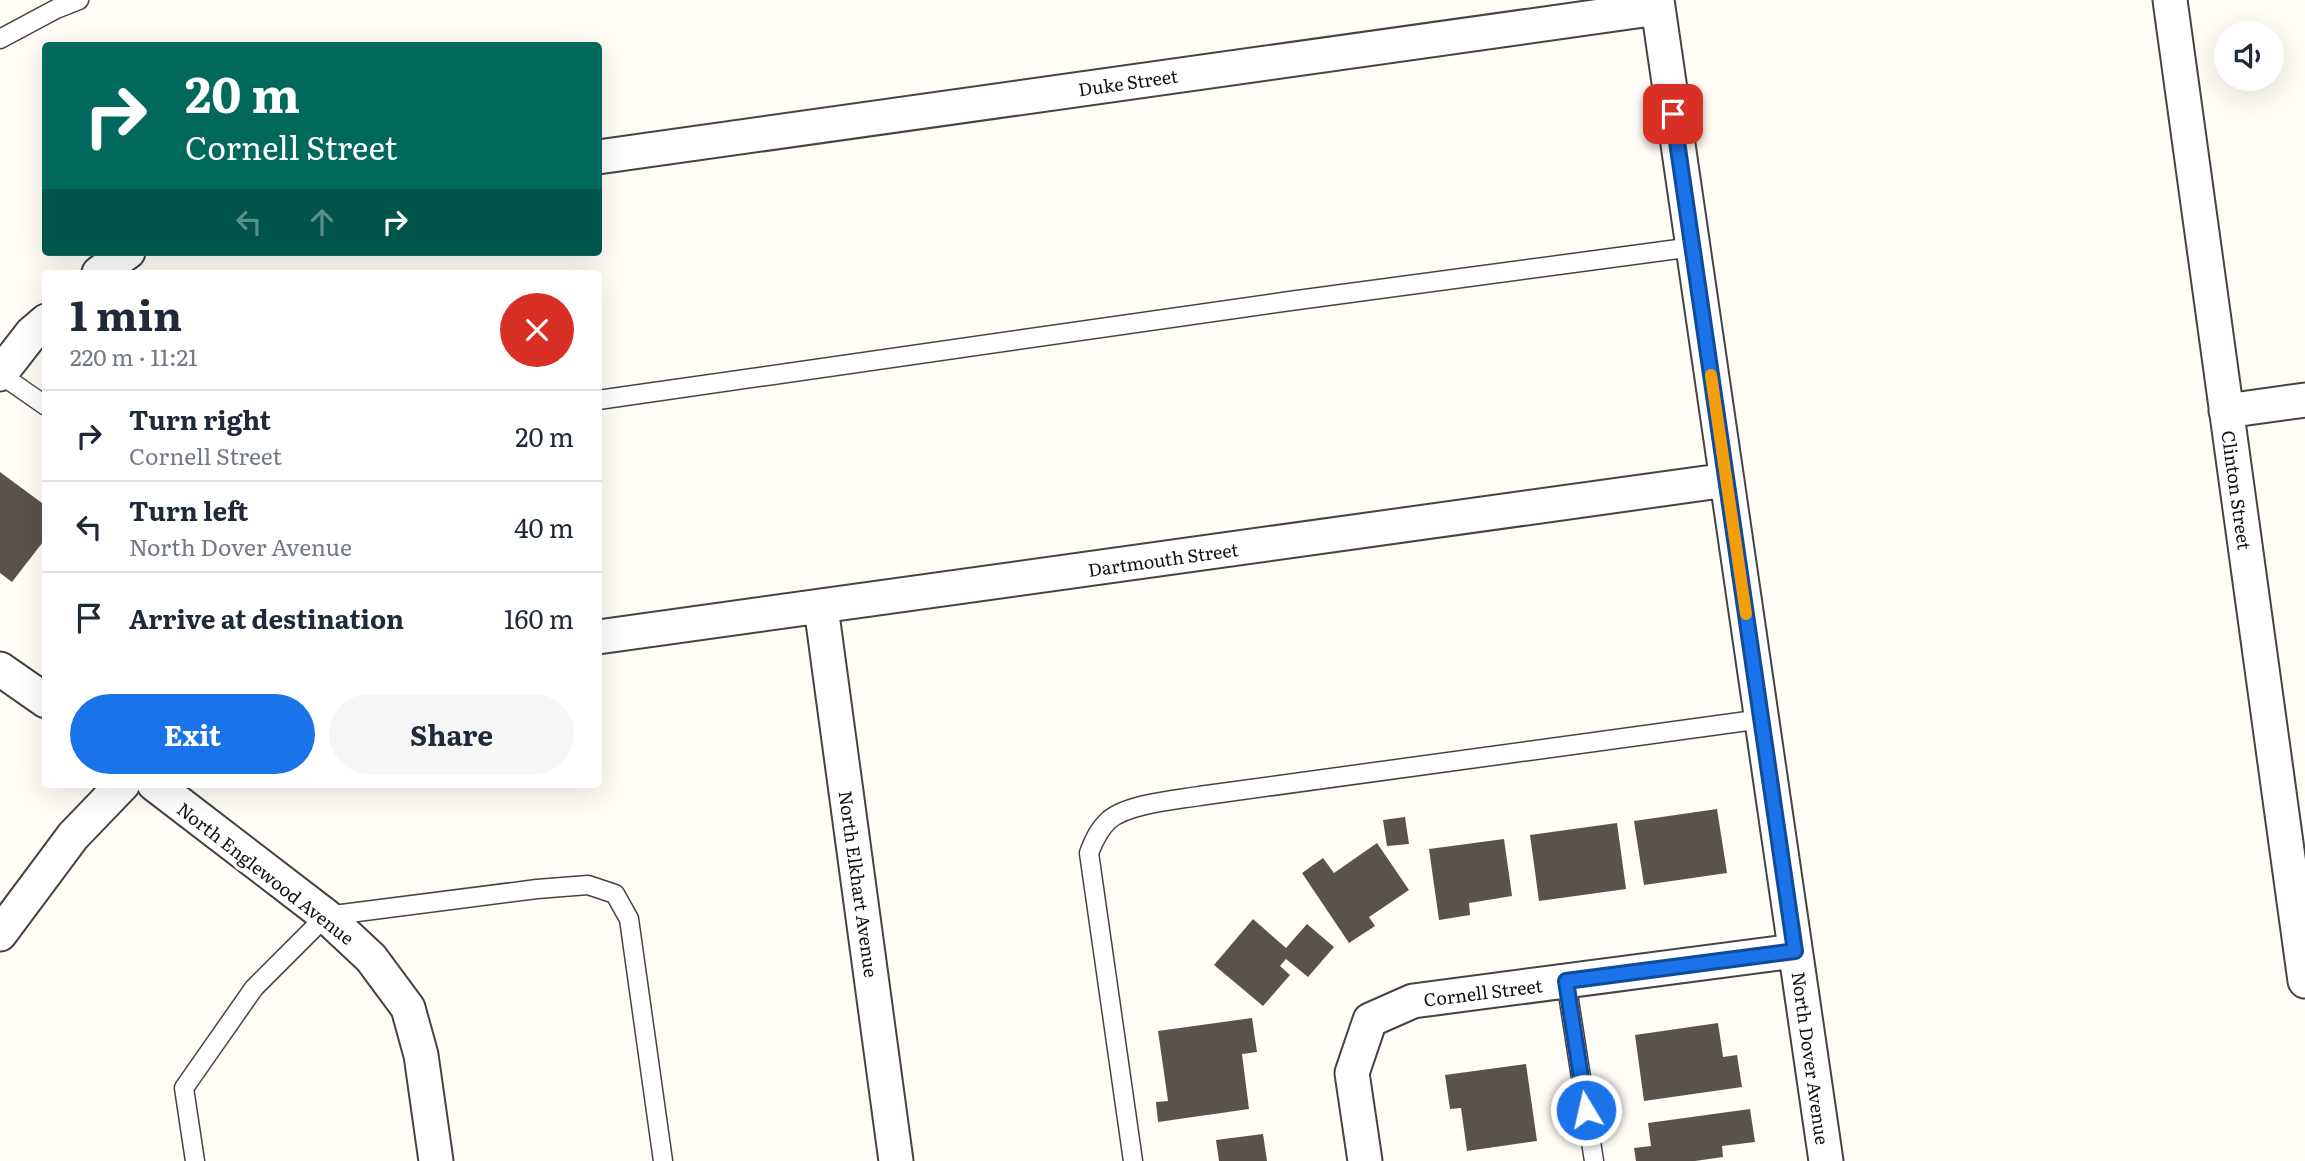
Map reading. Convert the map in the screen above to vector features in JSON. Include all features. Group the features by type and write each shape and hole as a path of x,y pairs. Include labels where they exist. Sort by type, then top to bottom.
{"street":[{"name":"Clinton Street","path":"2170,0 2305,981"},
{"name":"Duke Street","path":"602,156 1657,4"},
{"name":"North Dover Avenue","path":"1657,4 1826,1161"},
{"path":"103,270 122,256"},
{"path":"0,374 42,324"},
{"path":"2227,411 2305,400"},
{"name":"Dartmouth Street","path":"602,636 1727,481"},
{"name":"North Elkhart Avenue","path":"821,607 897,1161"},
{"path":"0,669 42,698"},
{"path":"0,934 73,836 119,788"},
{"name":"North Englewood Avenue","path":"159,788 326,916 371,958 408,1008 421,1055 436,1161"},
{"name":"Cornell Street","path":"1365,1161 1352,1073 1370,1020 1413,1001 1795,951"}],"lane":[{"path":"0,39 56,9 79,0"},
{"path":"602,399 1276,303 1693,247"},
{"path":"0,374 42,403"},
{"path":"1133,1161 1089,853 1096,835 1111,818 1136,808 1199,796 1762,719"},
{"path":"195,1161 184,1088 254,988 326,916 588,885 615,894 629,919 663,1161"},
{"path":"1566,981 1594,1161"}],"building":[{"path":"0,472 42,503 42,543 12,582 0,573"},
{"path":"1717,809 1727,873 1644,885 1634,821"},
{"path":"1405,817 1409,844 1387,846 1383,820"},
{"path":"1617,823 1626,889 1539,901 1530,835"},
{"path":"1504,839 1512,896 1469,903 1470,915 1439,920 1429,849"},
{"path":"1377,843 1409,890 1369,917 1375,926 1349,943 1302,873 1323,858 1334,873"},
{"path":"1253,919 1286,948 1307,924 1334,947 1308,977 1286,959 1280,966 1290,975 1263,1006 1214,965"},
{"path":"1252,1018 1257,1052 1242,1054 1249,1109 1158,1122 1156,1102 1168,1101 1158,1031"},
{"path":"1718,1023 1723,1057 1737,1055 1742,1087 1644,1101 1635,1035"},
{"path":"1526,1064 1537,1141 1467,1151 1461,1108 1450,1109 1445,1075"},
{"path":"1750,1109 1755,1142 1722,1146 1723,1157 1695,1161 1636,1161 1634,1148 1651,1146 1648,1123"},
{"path":"1263,1134 1267,1161 1219,1161 1216,1140"}],"slow traffic":[{"path":"1711,375 1746,614"}],"route":[{"path":"1586,1110 1566,981 1795,951 1673,114"}]}
